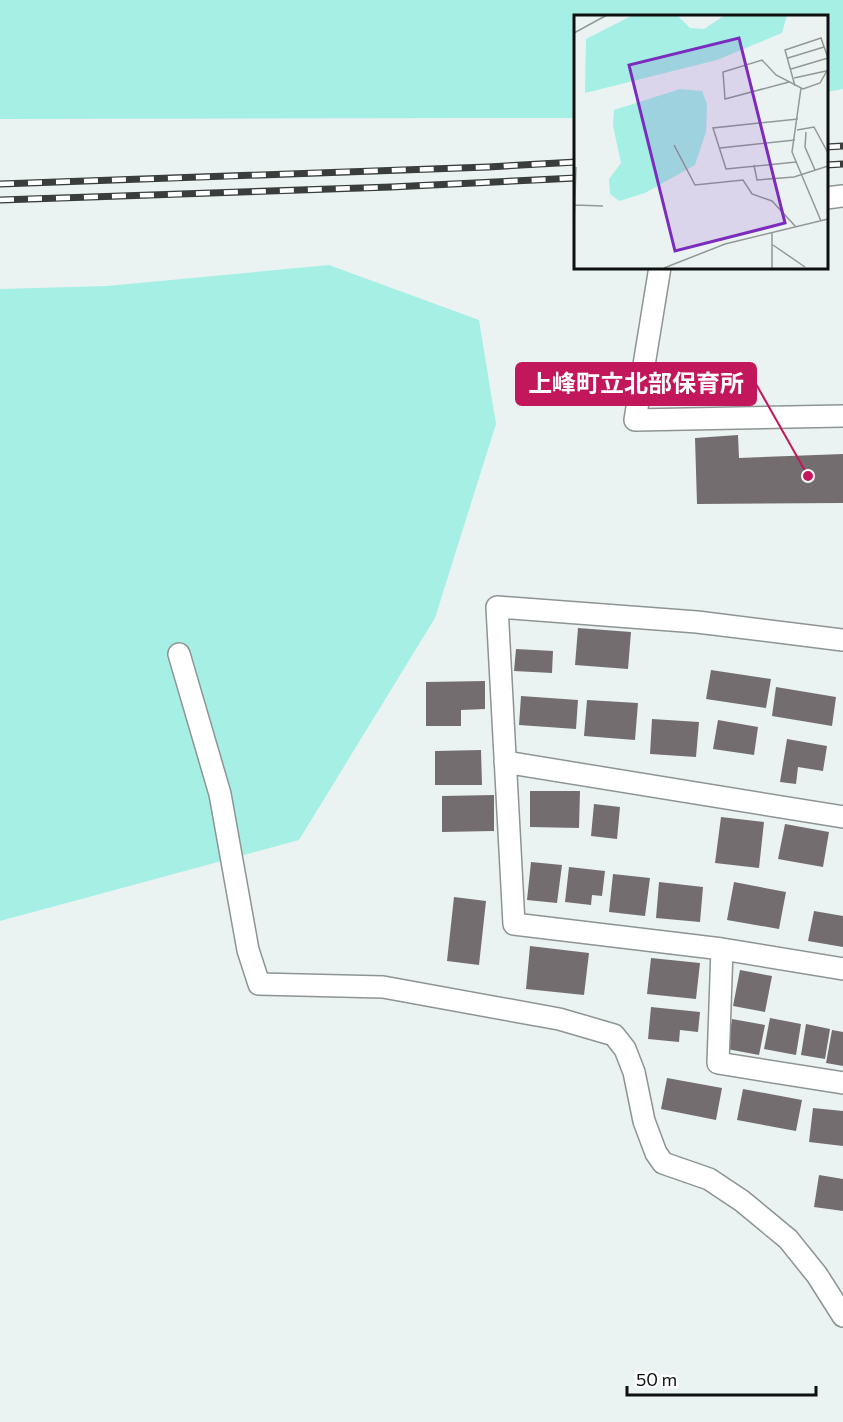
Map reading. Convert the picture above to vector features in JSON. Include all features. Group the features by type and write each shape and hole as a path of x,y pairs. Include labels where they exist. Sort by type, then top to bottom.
{"street":[{"path":"828,198 843,196"},
{"path":"660,268 635,420 843,416"},
{"path":"843,640 697,622 497,607 514,924 722,949 843,969"},
{"path":"180,654 220,794 248,950 259,984 383,987 560,1018 614,1035 628,1056 634,1072 644,1121 656,1153 663,1163 710,1179 742,1201 788,1239 817,1275 843,1316"},
{"path":"505,762 843,817"},
{"path":"722,949 718,1063 843,1083"}],"shaded area":[{"path":"0,0 843,0 843,89 828,92 828,15 574,15 574,118 0,119"},
{"path":"329,265 479,320 496,424 435,618 299,840 0,921 0,289 107,286"}],"building":[{"path":"738,435 739,458 843,454 843,503 697,504 695,438"},
{"path":"578,628 631,632 628,669 575,665"},
{"path":"516,649 553,651 552,673 514,671"},
{"path":"711,670 771,679 766,708 706,699"},
{"path":"485,681 485,709 461,710 461,726 426,726 426,682"},
{"path":"776,687 836,697 832,726 772,716"},
{"path":"521,696 578,700 576,729 519,725"},
{"path":"587,700 638,703 635,740 584,736"},
{"path":"652,719 699,722 696,757 650,754"},
{"path":"718,720 758,727 754,755 713,749"},
{"path":"787,739 827,746 823,771 798,767 796,784 780,782"},
{"path":"481,750 482,785 435,785 435,751"},
{"path":"530,791 580,791 579,828 530,827"},
{"path":"494,795 494,831 442,832 442,796"},
{"path":"594,804 620,807 617,839 591,836"},
{"path":"721,817 764,822 759,868 715,863"},
{"path":"785,824 829,832 823,867 778,859"},
{"path":"531,862 562,865 557,903 527,900"},
{"path":"569,867 605,871 602,896 592,895 591,905 565,902"},
{"path":"613,874 650,878 645,916 609,912"},
{"path":"659,882 703,887 700,922 656,918"},
{"path":"734,882 786,892 779,929 727,920"},
{"path":"454,897 486,901 479,965 447,961"},
{"path":"814,911 843,916 843,947 808,941"},
{"path":"530,946 589,953 584,995 526,989"},
{"path":"651,958 700,963 696,999 647,994"},
{"path":"740,970 772,976 765,1012 733,1006"},
{"path":"651,1007 700,1012 698,1032 680,1030 679,1042 648,1039"},
{"path":"770,1018 801,1024 796,1055 764,1049"},
{"path":"732,1019 765,1025 759,1055 727,1049"},
{"path":"806,1024 830,1029 825,1059 801,1055"},
{"path":"832,1030 843,1032 843,1066 826,1063"},
{"path":"667,1078 722,1088 716,1120 661,1109"},
{"path":"743,1089 802,1100 796,1131 737,1120"},
{"path":"813,1108 843,1111 843,1146 809,1142"},
{"path":"819,1175 843,1179 843,1211 814,1207"}],"railway":[{"path":"828,147 843,146"},
{"path":"0,184 574,162"},
{"path":"828,165 843,164"},
{"path":"0,200 391,187 574,178"}],"place":[{"name":"上峰町立北部保育所","path":"808,476"}]}
